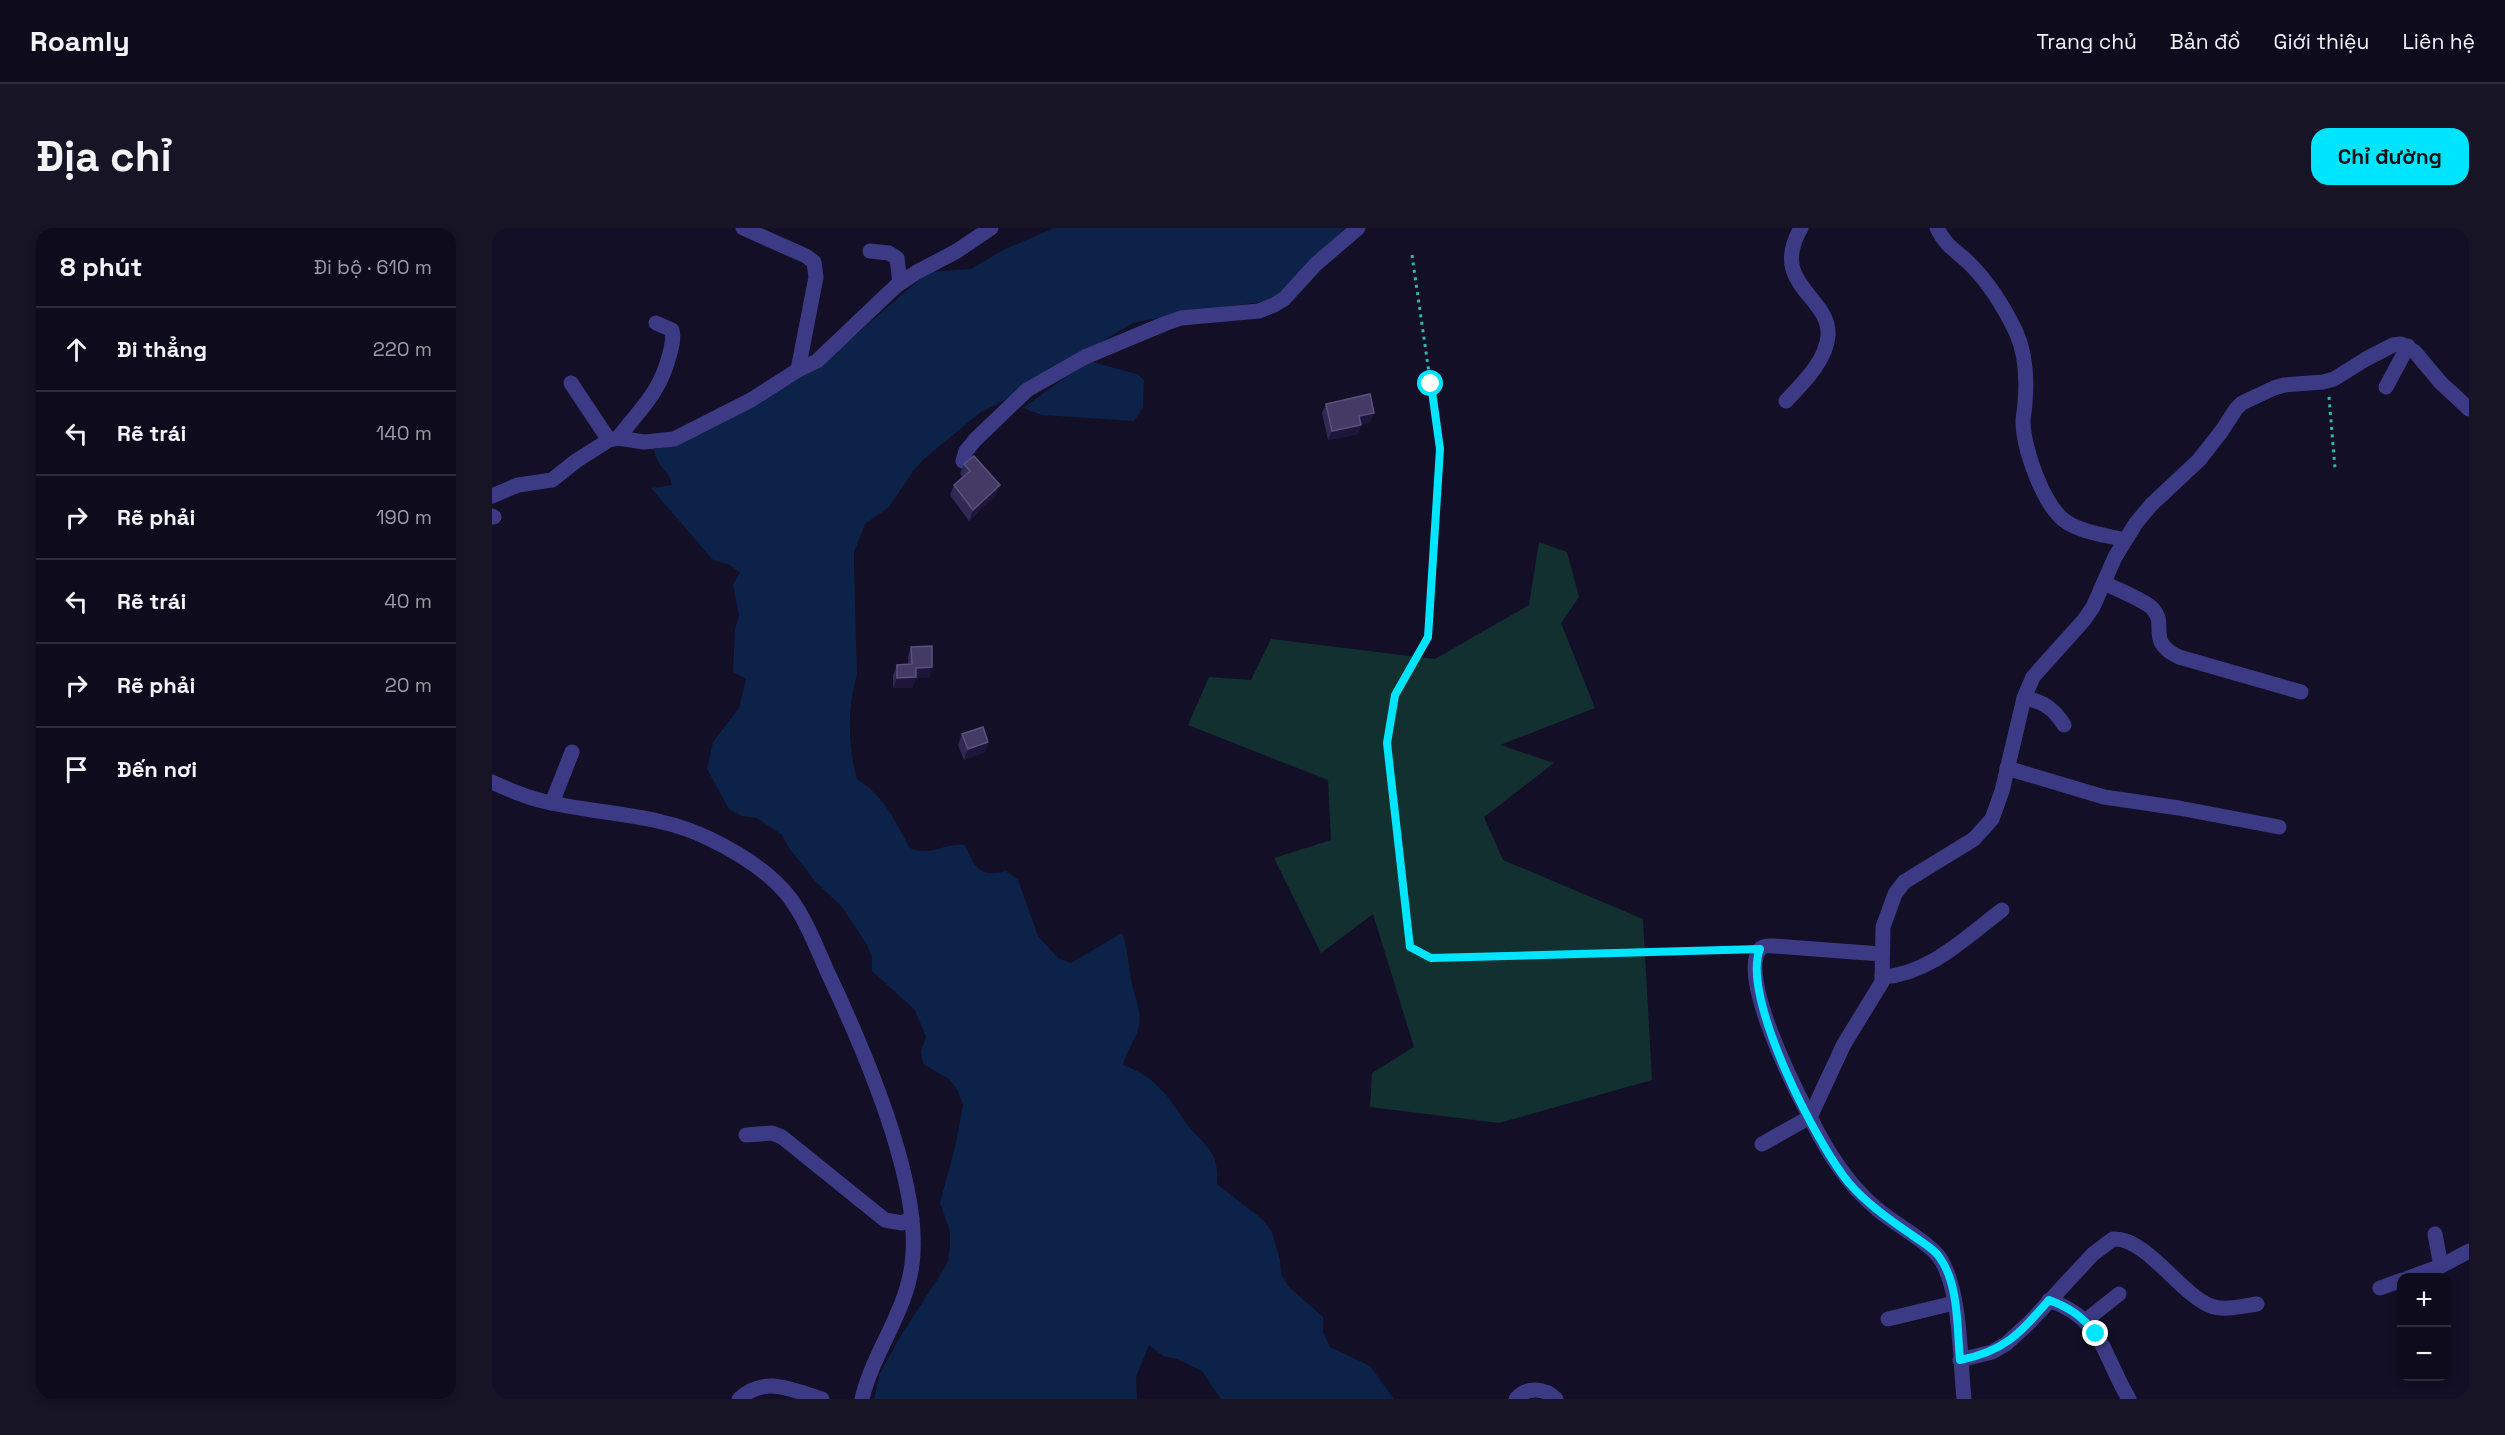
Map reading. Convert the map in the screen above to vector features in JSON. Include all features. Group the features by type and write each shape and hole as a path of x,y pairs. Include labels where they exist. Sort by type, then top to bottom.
{"street":[{"path":"743,228 806,256 814,262 816,276 798,370"},
{"path":"571,383 614,439 644,442 674,439 751,400 798,370 817,361 900,283 992,228"},
{"path":"963,461 966,451 975,440 1027,390 1085,357 1181,318 1259,311 1274,305 1284,299 1316,264 1358,228"},
{"path":"1786,402 1805,381 1821,357 1828,338 1827,323 1799,285 1794,271 1791,254 1801,228"},
{"path":"1937,228 1947,245 1970,263 1996,294 2017,335 2026,378 2023,421 2027,445 2032,465 2052,504 2066,522 2086,530 2125,540"},
{"path":"870,251 889,253 897,258 900,283"},
{"path":"492,496 518,485 552,480 576,461 614,439 660,384 674,337 672,330 656,323"},
{"path":"1762,1144 1810,1117 1844,1044 1873,998 1882,977 1883,927 1895,894 1904,882 1960,850 1992,819 2024,698 2039,668 2084,620 2125,540 2151,505 2199,460 2242,403 2284,385 2328,381 2393,345 2408,346 2469,409"},
{"path":"2386,387 2408,346"},
{"path":"2104,583 2151,607 2158,620 2159,642 2165,651 2301,692"},
{"path":"2024,698 2038,700 2047,705 2056,712 2064,725"},
{"path":"552,803 572,752"},
{"path":"2007,768 2103,797 2179,808 2279,827"},
{"path":"492,782 537,800 642,817 684,828 710,839 750,862 773,880 790,898 803,919 839,997 879,1094 899,1159 912,1218 913,1253 908,1283 899,1310 866,1378 862,1399"},
{"path":"1882,977 1900,976 1924,966 2002,910"},
{"path":"1881,954 1764,946 1756,958 1761,1005 1779,1054 1810,1117 1849,1183 1877,1209 1940,1257 1949,1276 1954,1303 1964,1399"},
{"path":"746,1135 772,1133 782,1137 885,1220 902,1223 912,1218"},
{"path":"2434,1234 2440,1266"},
{"path":"1960,1360 1992,1352 2006,1344 2093,1254 2113,1239 2119,1239 2140,1249 2174,1279 2212,1306 2233,1307 2257,1304"},
{"path":"2422,1273 2469,1251"},
{"path":"2380,1288 2397,1282"},
{"path":"2085,1321 2119,1294"},
{"path":"2049,1300 2069,1308 2085,1321 2108,1355 2119,1383 2129,1399"},
{"path":"1888,1319 1954,1303"},
{"path":"739,1399 747,1391 766,1385 822,1399"},
{"path":"1516,1399 1532,1389 1544,1390 1556,1399"}],"path":[{"path":"1412,255 1440,449 1428,637 1395,695 1387,743 1410,947 1431,958 1760,949"},
{"path":"2328,381 2335,468"}],"green space":[{"path":"1539,542 1567,552 1579,597 1561,623 1595,708 1500,745 1554,763 1484,817 1503,860 1643,919 1652,1080 1499,1123 1370,1107 1372,1073 1414,1047 1373,914 1321,953 1274,858 1331,840 1328,780 1188,725 1209,677 1251,680 1271,639 1435,659 1529,605"}],"water":[{"path":"1054,228 1345,228 1294,285 1267,301 1188,312 1133,323 996,405 982,411 924,459 889,507 865,524 854,552 857,675 850,727 857,779 876,794 894,819 910,848 925,851 965,845 979,869 990,873 1006,871 1018,880 1038,936 1058,958 1071,963 1122,933 1140,1020 1138,1031 1123,1065 1134,1069 1159,1087 1213,1155 1216,1163 1217,1184 1263,1220 1272,1232 1280,1260 1281,1274 1289,1287 1323,1317 1323,1332 1330,1347 1370,1366 1394,1399 1221,1399 1202,1371 1177,1359 1163,1356 1149,1345 1136,1377 1137,1399 874,1399 880,1373 948,1261 950,1231 940,1203 955,1147 963,1105 958,1091 949,1079 923,1064 921,1051 926,1037 915,1010 872,971 872,957 866,943 842,907 816,882 789,848 782,835 757,818 742,816 729,809 707,769 713,742 739,708 746,679 733,672 735,629 739,615 733,585 740,572 728,564 713,560 651,488 672,485 654,450 713,425 836,352 928,272 971,269 1003,250"},
{"path":"1088,361 1137,374 1144,380 1143,408 1134,421 1042,415 1023,408"}],"building":[{"path":"1370,394 1374,413 1359,416 1361,425 1332,431 1326,404"},
{"path":"974,456 1000,485 973,510 954,485 970,471 964,464"},
{"path":"932,646 932,667 916,668 916,677 897,678 897,665 912,664 911,647"},
{"path":"983,727 988,742 968,749 962,734"}],"route":[{"path":"1431,384 1440,449 1428,637 1395,695 1387,743 1410,947 1431,958 1760,949 1756,958 1756,969 1761,1005 1771,1036 1796,1091 1818,1134 1849,1183 1877,1209 1940,1257 1949,1276 1960,1360 1978,1357 2006,1344 2049,1300 2082,1316 2096,1334"}]}
